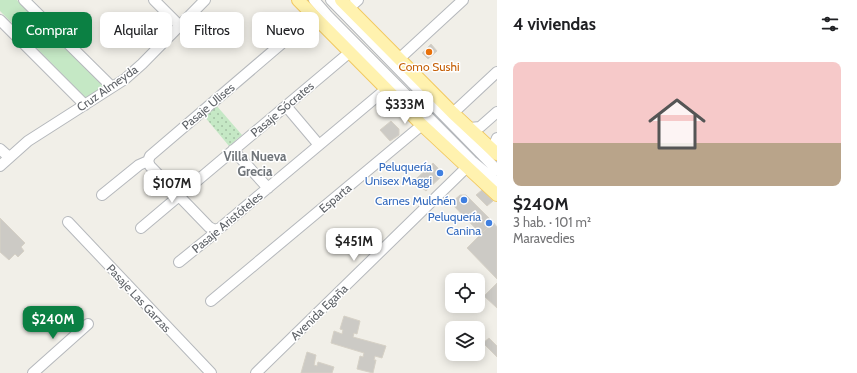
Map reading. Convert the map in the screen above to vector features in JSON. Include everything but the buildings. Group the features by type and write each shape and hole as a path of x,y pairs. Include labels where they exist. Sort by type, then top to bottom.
{"main road":[{"path":"298,0 310,12"},
{"path":"350,3 399,58 453,113 495,152"},
{"path":"319,21 422,125 497,195"}],"street":[{"path":"24,0 112,87"},
{"path":"154,0 180,26"},
{"name":"Cruz Almeyda","path":"193,12 205,0"},
{"path":"314,0 461,150 497,182"},
{"path":"331,0 497,170"},
{"path":"399,58 463,0"},
{"path":"0,20 85,105"},
{"name":"Cruz Almeyda","path":"0,166 28,141 125,79 180,26"},
{"name":"Pasaje Ulises","path":"102,195 139,165 148,161 150,156 277,48"},
{"name":"Pasaje Sócrates","path":"140,228 350,52"},
{"path":"453,113 497,72"},
{"name":"Pasaje Aristóteles","path":"179,262 210,237 215,230 220,228 386,89"},
{"path":"286,106 319,145"},
{"path":"470,128 480,127 497,112"},
{"name":"Esparta","path":"211,301 422,125"},
{"path":"495,152 495,140 497,138"},
{"path":"0,149 9,157"},
{"path":"233,150 268,188"},
{"path":"148,161 150,166 209,227 215,230"},
{"name":"Avenida Egaña","path":"256,373 467,168"},
{"name":"Pasaje Las Garzas","path":"68,222 211,373"},
{"path":"33,373 88,324"}],"green space":[{"path":"0,0 17,0 29,12 12,12 12,23 0,11"},
{"path":"37,48 65,48 104,87 86,98"},
{"path":"216,105 242,135 229,146 204,116"}],"place":[{"name":"Como Sushi","path":"429,52"},
{"name":"Peluquería Unisex Maggi","path":"440,173"},
{"name":"Carnes Mulchén","path":"464,200"},
{"name":"Peluquería Canina","path":"489,223"}],"district":[{"name":"Villa Nueva Grecia","path":"255,164"}]}
